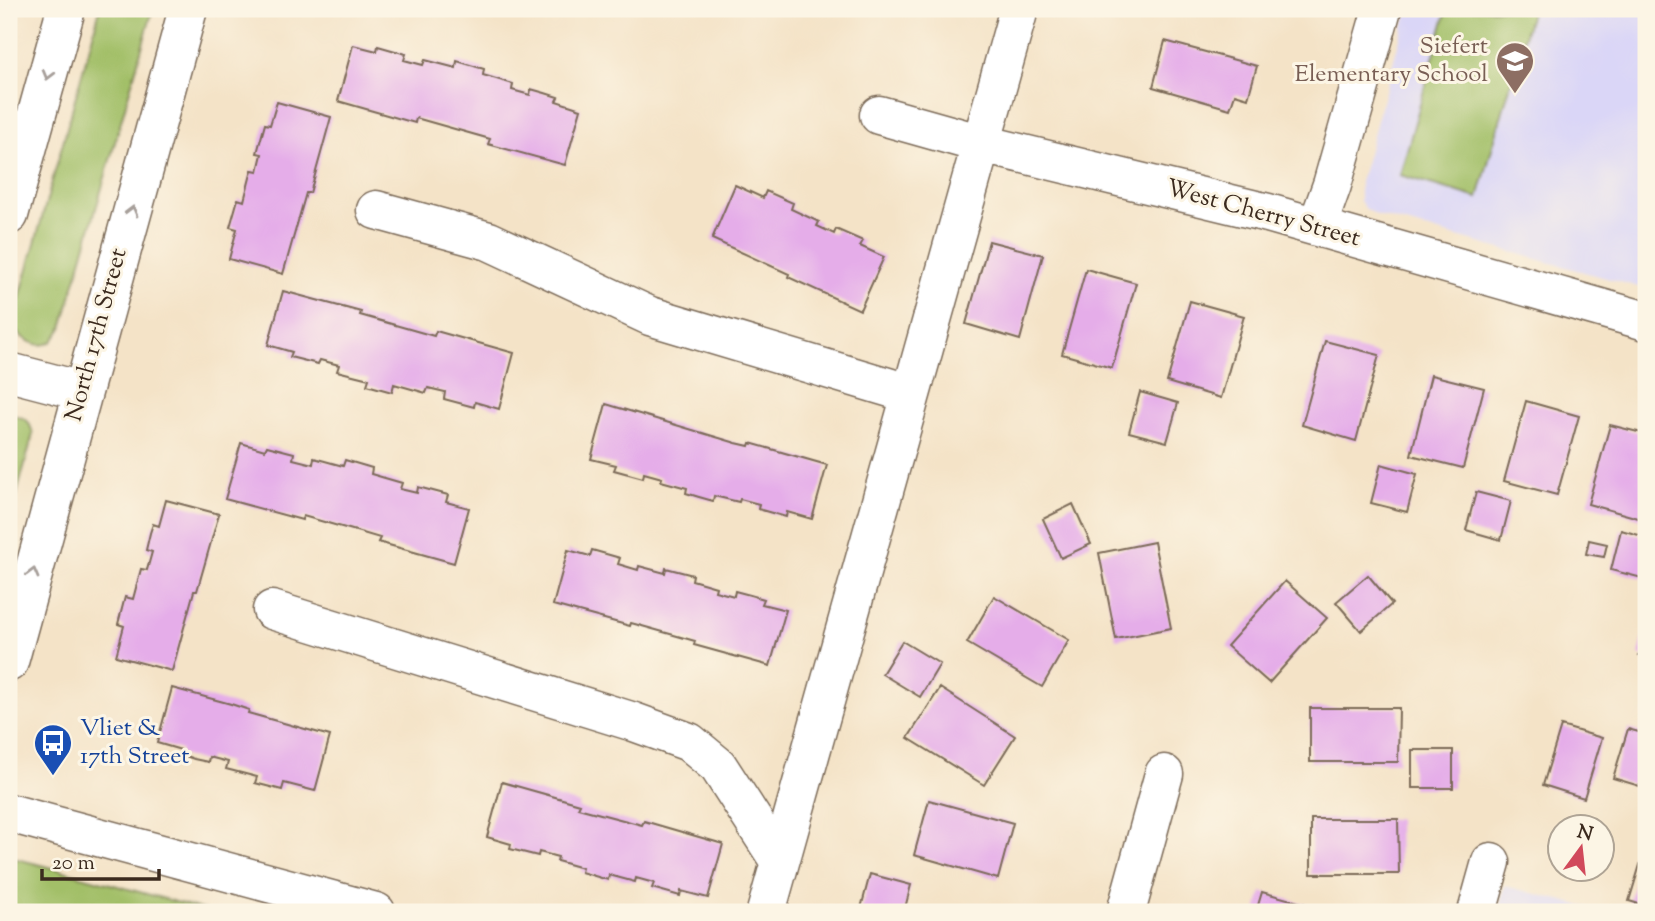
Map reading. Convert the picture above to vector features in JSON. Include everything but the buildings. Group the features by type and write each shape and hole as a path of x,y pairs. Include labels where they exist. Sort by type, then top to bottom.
{"street":[{"path":"9,215 66,9"},
{"name":"North 17th Street","path":"9,662 188,9"},
{"path":"766,912 1019,9"},
{"path":"1317,228 1332,186 1382,9"},
{"name":"West Cherry Street","path":"879,116 982,144 1268,213 1646,321"},
{"path":"376,210 489,241 650,316 911,394"},
{"path":"9,372 82,391"},
{"path":"272,610 622,718 689,742 718,766 780,862"},
{"path":"1126,912 1164,774"},
{"path":"9,813 376,912"},
{"path":"1477,912 1491,862"}],"shaded area":[{"name":"Siefert Elementary School","path":"1408,9 1646,9 1646,289 1377,215 1366,209 1360,201 1360,182"},
{"path":"1505,886 1606,912 1498,912"}],"green space":[{"path":"100,9 153,9 62,328 51,342 41,345 26,340 15,330 15,315"},
{"path":"1447,9 1532,9 1478,198 1400,175"},
{"path":"13,415 27,421 33,434 9,523 9,418"},
{"path":"9,859 49,867 212,912 9,912"}],"place":[{"name":"Siefert Elementary School","path":"1515,95"},
{"name":"Vliet & 17th Street","path":"53,777"}]}
